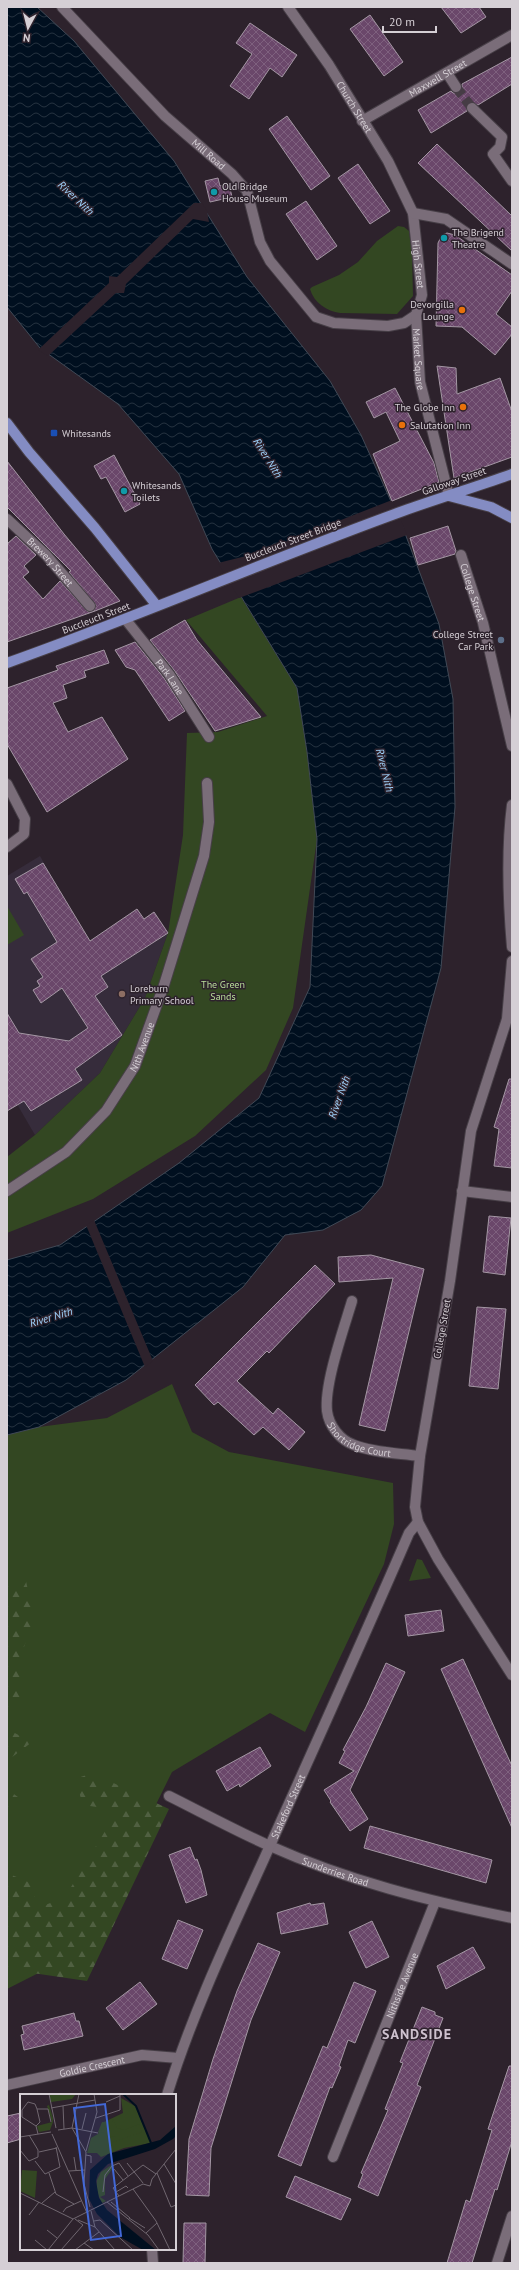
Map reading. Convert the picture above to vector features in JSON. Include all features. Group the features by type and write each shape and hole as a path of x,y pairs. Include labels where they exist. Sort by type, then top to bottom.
{"main road":[{"path":"7,423 29,452 95,528 157,606"},
{"name":"Galloway Street","path":"403,511 512,474"},
{"path":"449,496 491,507 512,518"},
{"name":"Buccleuch Street Bridge","path":"192,592 403,511"},
{"name":"Buccleuch Street","path":"7,664 126,620 192,592"}],"street":[{"name":"Mill Road","path":"62,7 165,116 232,174 246,191 260,242 270,261 316,317 334,323 388,326 404,323 416,315"},
{"name":"Church Street","path":"288,7 329,64 388,161 413,213"},
{"name":"Maxwell Street","path":"362,120 512,35"},
{"path":"447,73 456,87"},
{"path":"472,108 502,137 500,147 493,154 512,181"},
{"name":"High Street","path":"413,213 422,295 416,315"},
{"path":"413,213 446,219 512,264"},
{"name":"Market Square","path":"416,315 420,382 449,496"},
{"name":"Brewery Street","path":"7,519 46,555 90,606"},
{"name":"College Street","path":"461,555 483,623 512,746"},
{"name":"Park Lane","path":"126,620 169,674 209,737"},
{"name":"Nith Avenue","path":"7,1191 66,1152 106,1111 135,1066 164,985 204,856 209,822 208,783"},
{"path":"7,784 25,819 24,834 9,846"},
{"path":"512,805 508,900 512,947"},
{"name":"College Street","path":"512,961 507,1019 471,1130 450,1281 420,1456 415,1507 418,1522 438,1559 512,1675"},
{"path":"462,1191 512,1197"},
{"name":"Shortridge Court","path":"352,1301 328,1391 327,1411 331,1424 339,1436 353,1445 420,1456"},
{"name":"Stakeford Street","path":"167,2094 178,2058 216,1966 338,1697 409,1533 418,1522"},
{"name":"Sunderries Road","path":"169,1796 270,1846 347,1876 435,1902 512,1918"},
{"name":"Nithside Avenue","path":"333,2157 435,1902"},
{"name":"Goldie Crescent","path":"7,2085 142,2055 178,2058"},
{"path":"497,2263 512,2216"},
{"path":"152,2250 153,2263"}],"shaded area":[{"name":"Loreburn Primary School","path":"40,856 80,927 31,959 43,977 40,986 33,990 41,1002 62,988 76,1008 108,987 95,967 114,954 121,963 168,933 145,998 100,1073 35,1135 7,1087 7,876"}],"green space":[{"path":"398,226 404,227 409,231 412,254 413,296 397,314 340,313 322,306 318,302 310,289 312,287 339,275 358,262 377,241"},
{"name":"The Green Sands","path":"241,597 297,688 307,752 317,839 293,1008 266,1070 195,1136 93,1199 7,1233 7,1157 35,1135 100,1073 145,998 168,933 183,835 187,733 218,732 267,716 186,620"},
{"path":"7,906 24,935 7,945"},
{"path":"172,1384 192,1432 229,1452 393,1483 394,1524 384,1564 305,1732 270,1713 172,1772 84,1950 7,1989 7,1435 39,1427 107,1418"},
{"path":"417,1559 422,1560 431,1578 409,1581"},
{"path":"7,1581 26,1581 34,1619 20,1658 21,1702 7,1710"},
{"path":"7,1729 32,1742 7,1761"},
{"path":"92,1773 169,1809 87,1981 12,1970 7,1973 7,1873 31,1883 38,1908 65,1897 118,1810 83,1805 75,1779"},
{"path":"7,1789 22,1800 7,1821"}],"water":[{"name":"River Nith","path":"7,7 37,7 74,41 174,161 247,277 330,381 361,435 403,528 439,624 453,699 455,807 441,968 382,1186 361,1210 323,1230 285,1235 243,1287 126,1380 39,1427 7,1435 7,1260 60,1245 179,1163 259,1098 310,987 317,839 307,752 297,688 212,549 179,474 118,404 40,348 7,307"}],"pier":[{"path":"194,203 202,203 207,211 209,222 193,219 126,284 124,293 116,293 48,356 38,350 109,283 109,276 117,277"},
{"path":"392,500 407,535 239,598 218,563 254,554"},
{"path":"94,1220 153,1361 145,1367 86,1225"}],"building":[{"path":"441,7 479,7 486,17 461,33"},
{"path":"370,15 403,62 384,76 350,29"},
{"path":"250,23 297,55 282,77 270,68 249,99 230,86 252,54 236,43"},
{"path":"512,57 512,84 478,105 470,102 466,106 467,111 431,133 418,110 451,91 453,93 459,93 462,90 462,84"},
{"path":"287,116 330,176 311,190 269,129"},
{"path":"437,144 512,216 512,251 418,163"},
{"path":"358,164 390,211 370,224 338,178"},
{"path":"218,178 220,186 229,184 232,197 210,202 205,181"},
{"path":"306,201 337,246 317,260 286,214"},
{"path":"447,233 455,235 512,275 512,291 496,314 512,327 512,334 495,355 462,327 436,326 438,243 442,235"},
{"path":"437,366 456,368 457,394 500,378 512,412 512,457 454,478"},
{"path":"395,388 434,463 439,482 392,501 373,454 400,441 386,412 374,418 366,402"},
{"name":"Whitesands Toilets","path":"114,455 140,504 125,512 106,477 101,479 94,466"},
{"path":"7,461 64,534 120,601 95,611 7,642 7,544 16,536 36,555 24,566 29,572 23,577 43,599 60,581 88,612 94,611 96,605 69,572 71,571 7,507"},
{"path":"448,526 456,551 455,554 418,565 410,538"},
{"path":"185,620 197,640 261,717 215,731 174,670 150,640"},
{"path":"135,642 164,678 185,711 169,721 135,670 126,667 115,650"},
{"path":"104,650 109,663 84,671 86,677 63,685 67,698 53,703 68,732 102,717 128,759 47,812 7,744 7,688 58,670 56,666"},
{"path":"43,863 90,941 137,909 144,919 154,912 168,933 101,976 108,987 95,996 122,1035 75,1069 82,1080 31,1111 24,1101 7,1111 7,1013 19,1033 69,1041 88,1028 62,988 41,1003 33,990 40,986 37,981 43,977 31,959 57,942 27,892 24,894 15,879"},
{"path":"509,1079 512,1079 512,1168 494,1166 499,1129 494,1127"},
{"path":"489,1216 511,1218 505,1275 483,1272"},
{"path":"371,1255 424,1269 385,1431 359,1425 393,1278 339,1282 338,1257"},
{"path":"315,1265 335,1284 269,1353 267,1351 237,1381 273,1414 278,1408 305,1432 289,1450 263,1427 254,1435 218,1402 214,1405 195,1385"},
{"path":"477,1307 506,1309 498,1389 469,1386"},
{"path":"441,1610 444,1631 408,1636 405,1615"},
{"path":"463,1659 512,1766 512,1828 441,1669"},
{"path":"386,1663 405,1672 350,1790 368,1819 350,1831 330,1802 331,1801 324,1790 354,1771 339,1763 345,1751 343,1750 366,1707"},
{"path":"260,1747 271,1766 240,1787 239,1784 227,1791 216,1771"},
{"path":"370,1826 492,1860 486,1883 364,1848"},
{"path":"190,1847 201,1870 207,1895 186,1903 169,1855"},
{"path":"310,1903 311,1905 324,1903 328,1924 281,1934 277,1913"},
{"path":"178,1920 203,1930 187,1969 162,1959"},
{"path":"372,1921 389,1957 366,1968 349,1932"},
{"path":"258,1943 280,1952 251,2020 211,2148 209,2196 186,2195 189,2139 213,2059 237,1991"},
{"path":"473,1947 485,1968 446,1989 437,1966"},
{"path":"140,1982 157,2004 123,2030 106,2008"},
{"path":"354,1982 376,1991 355,2043 348,2040 339,2066 341,2067 332,2088 330,2087 301,2166 278,2156 323,2046 327,2048"},
{"path":"422,2007 435,2012 435,2015 443,2018 417,2085 421,2087 378,2196 358,2187 363,2174 361,2173 388,2110 385,2109 403,2063 400,2062"},
{"path":"74,2013 76,2021 79,2021 83,2036 24,2050 21,2035 24,2034 22,2026"},
{"path":"509,2066 512,2066 512,2141 497,2190 495,2189 472,2263 447,2263 466,2200 470,2202 492,2130 488,2129"},
{"path":"20,2113 20,2139 7,2143 7,2116"},
{"path":"295,2176 351,2199 341,2220 286,2197"},
{"path":"184,2223 206,2223 205,2263 183,2263"}],"tunnel":[{"path":"456,87 472,108"}],"place":[{"name":"Old Bridge House Museum","path":"214,192"},
{"name":"The Brigend Theatre","path":"444,238"},
{"name":"Devorgilla Lounge","path":"462,310"},
{"name":"The Globe Inn","path":"463,407"},
{"name":"Salutation Inn","path":"402,425"},
{"name":"Whitesands","path":"54,433"},
{"name":"Whitesands Toilets","path":"124,491"},
{"name":"College Street Car Park","path":"501,640"},
{"name":"Loreburn Primary School","path":"122,994"}],"district":[{"name":"SANDSIDE","path":"417,2034"}]}
